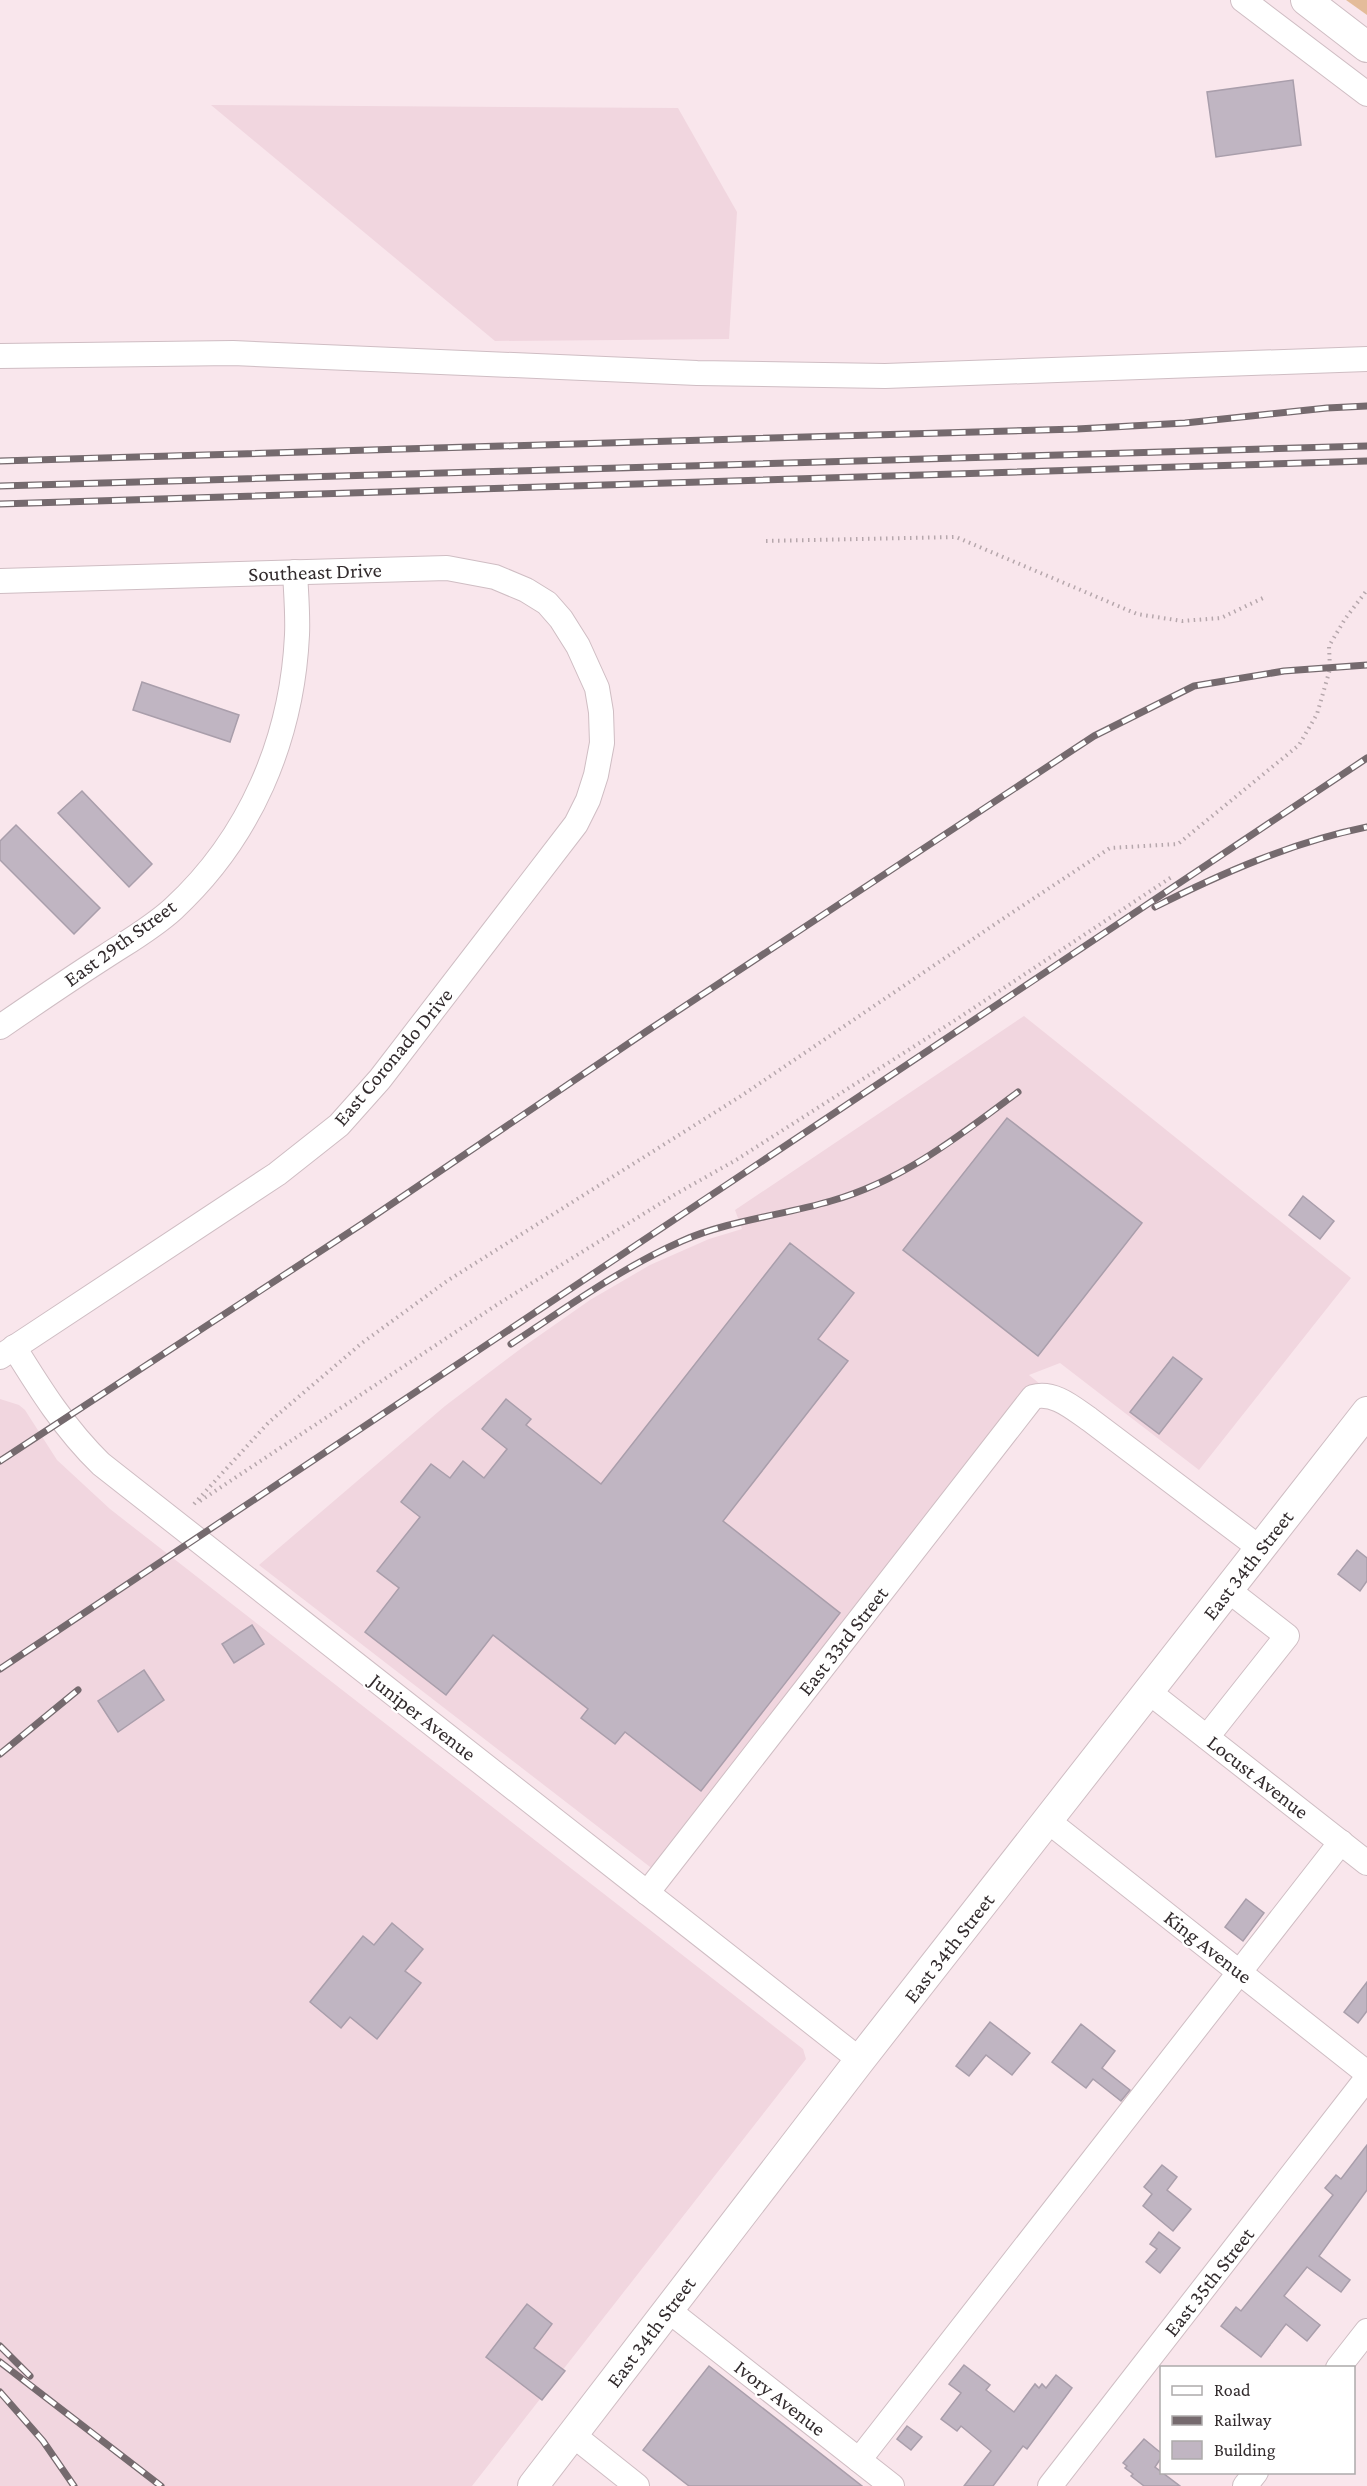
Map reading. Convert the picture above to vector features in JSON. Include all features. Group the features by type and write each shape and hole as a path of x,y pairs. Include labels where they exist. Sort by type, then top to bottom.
{"main road":[{"path":"1306,0 1367,47"},
{"name":"East 34th Street","path":"533,2486 860,2060 1367,1412"}],"street":[{"path":"1243,0 1367,94"},
{"path":"0,356 233,353 697,373 885,376 1367,359"},
{"name":"Southeast Drive","path":"0,581 447,568 495,577 526,590 546,603 561,619 588,666"},
{"name":"East 29th Street","path":"0,1027 147,930 172,909 223,855 257,796 272,763 285,720 293,680 297,633 295,572"},
{"name":"East Coronado Drive","path":"7,1352 277,1174 339,1125 380,1079 561,845 588,800 596,775 602,743 602,712 597,687 588,666"},
{"name":"Juniper Avenue","path":"7,1352 77,1441 101,1464 860,2060"},
{"name":"East 33rd Street","path":"647,1893 1033,1397 1042,1395 1060,1400 1089,1419 1261,1549"},
{"path":"1207,1737 1287,1636 1228,1590"},
{"name":"Locust Avenue","path":"1149,1692 1367,1863"},
{"name":"King Avenue","path":"1048,1821 1367,2073"},
{"path":"859,2460 1238,1971 1341,1842"},
{"name":"East 35th Street","path":"1050,2486 1367,2078"},
{"name":"Ivory Avenue","path":"668,2310 892,2486"},
{"path":"1339,2366 1367,2331"},
{"path":"573,2435 637,2486"},
{"path":"1245,2486 1254,2474"}],"path":[{"path":"766,541 956,537 1137,614 1182,621 1221,618 1263,598"},
{"path":"1173,876 957,1019 736,1160 654,1207 498,1304 195,1504 269,1422 362,1343 447,1281 741,1096 1110,848 1178,844 1299,746 1317,714 1330,669 1329,646 1345,619 1367,590"}],"shaded area":[{"path":"1346,0 1367,0 1367,15"},
{"path":"211,105 678,108 737,212 729,339 495,341"},
{"path":"1024,1016 1351,1278 1199,1470 1060,1363 1029,1375 1051,1393 667,1880 259,1565 445,1406 523,1347 590,1300 650,1265 709,1239 742,1229 735,1210"},
{"path":"0,1399 19,1405 25,1410 57,1460 110,1509 803,2049 806,2059 472,2486 0,2486"}],"building":[{"path":"1293,80 1301,145 1216,157 1207,92"},
{"path":"142,682 239,715 230,742 133,710"},
{"path":"82,791 152,864 129,887 58,813"},
{"path":"16,825 100,908 74,934 0,860 0,841"},
{"path":"1007,1118 1142,1223 1038,1356 903,1250"},
{"path":"1303,1196 1334,1221 1320,1239 1289,1215"},
{"path":"790,1243 854,1293 818,1339 848,1361 723,1521 840,1613 701,1791 625,1732 615,1744 581,1718 588,1709 493,1635 446,1695 365,1632 399,1588 377,1571 420,1517 401,1502 431,1464 450,1478 463,1461 484,1478 507,1449 482,1429 506,1399 531,1419 526,1425 601,1484"},
{"path":"1173,1357 1202,1379 1159,1434 1130,1412"},
{"path":"1357,1550 1367,1558 1367,1581 1360,1591 1338,1574"},
{"path":"252,1625 264,1644 234,1663 222,1644"},
{"path":"144,1670 164,1700 118,1732 98,1701"},
{"path":"1246,1899 1264,1913 1243,1941 1225,1927"},
{"path":"392,1923 423,1949 405,1971 421,1983 377,2039 350,2017 341,2028 310,2002 363,1936 374,1945"},
{"path":"1367,1982 1367,2011 1358,2023 1344,2012"},
{"path":"990,2022 1030,2053 1012,2075 986,2055 969,2076 956,2066"},
{"path":"1081,2024 1115,2051 1102,2068 1130,2090 1121,2101 1093,2079 1086,2088 1052,2062"},
{"path":"1367,2145 1367,2190 1319,2256 1350,2280 1341,2292 1307,2267 1284,2296 1320,2325 1307,2341 1286,2324 1261,2357 1221,2326 1236,2307 1241,2311 1333,2195 1325,2188 1336,2175 1341,2179"},
{"path":"1162,2165 1177,2177 1167,2190 1191,2209 1173,2231 1143,2206 1152,2194 1144,2187"},
{"path":"1159,2232 1180,2248 1160,2273 1146,2262 1157,2249 1150,2244"},
{"path":"527,2304 552,2324 534,2348 565,2371 542,2400 486,2357"},
{"path":"964,2365 990,2385 986,2390 1014,2412 1035,2384 1039,2388 1042,2384 1046,2388 1056,2375 1072,2388 1027,2449 1023,2446 993,2486 964,2486 991,2451 961,2426 957,2431 941,2419 961,2393 949,2384"},
{"path":"709,2366 862,2486 689,2486 643,2450"},
{"path":"907,2426 922,2437 911,2450 897,2439"},
{"path":"1144,2439 1160,2452 1160,2460 1155,2467 1160,2471 1160,2474 1164,2474 1180,2486 1144,2486 1131,2476 1133,2474 1125,2468 1127,2466 1123,2463"}],"railway":[{"path":"0,461 1077,429 1185,423 1367,406"},
{"path":"0,486 1367,446"},
{"path":"0,504 1367,461"},
{"path":"0,1461 365,1222 647,1031 1094,736 1194,686 1284,671 1367,665"},
{"path":"0,1669 1367,758"},
{"path":"1155,907 1258,860 1312,841 1367,827"},
{"path":"511,1344 637,1263 682,1241 717,1228 831,1201 883,1181 930,1155 1018,1092"},
{"path":"0,1754 78,1690"},
{"path":"0,2346 30,2376"},
{"path":"0,2362 161,2486"},
{"path":"0,2392 43,2441 74,2486"}]}
